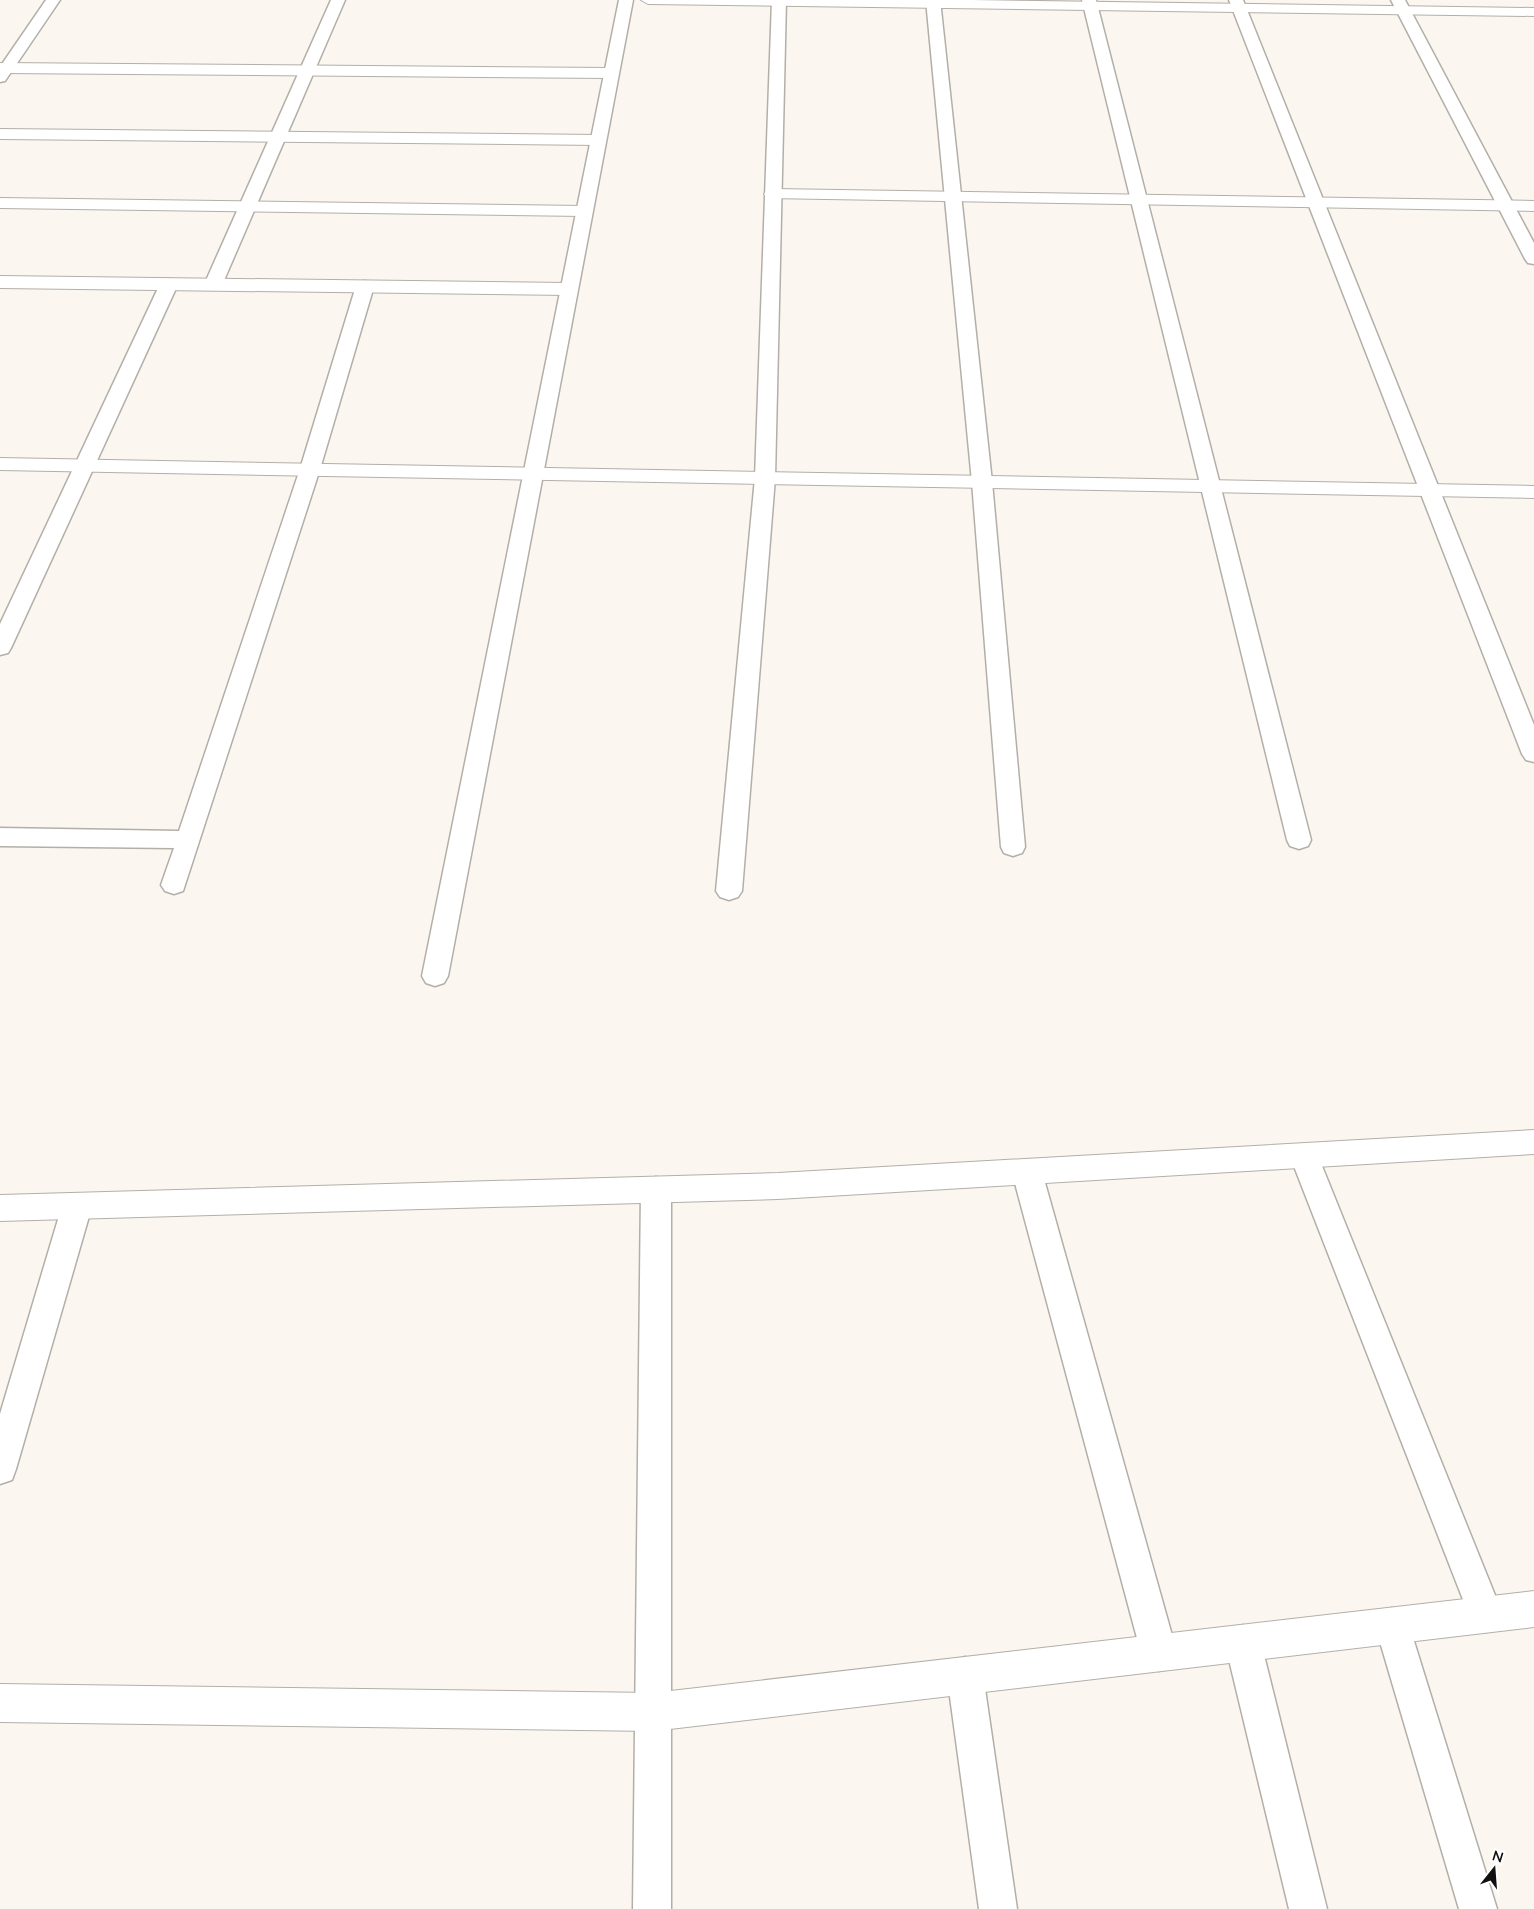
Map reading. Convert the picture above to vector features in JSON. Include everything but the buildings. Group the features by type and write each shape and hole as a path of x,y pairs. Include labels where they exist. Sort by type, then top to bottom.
{"street":[{"path":"648,0 1401,5 1534,12"},
{"path":"2,71 307,71 611,74"},
{"path":"0,134 598,140"},
{"path":"773,194 1534,206"},
{"path":"0,203 584,211"},
{"path":"0,282 568,289"},
{"path":"0,464 1534,492"},
{"path":"0,1208 778,1186 1534,1142"},
{"path":"0,1703 653,1712 1534,1609"}],"lane":[{"path":"2,71 53,0"},
{"path":"213,284 338,0"},
{"path":"434,976 626,0"},
{"path":"729,891 765,478 779,1"},
{"path":"934,2 982,482 1013,847"},
{"path":"1089,3 1299,840"},
{"path":"1237,4 1534,754"},
{"path":"1401,5 1534,259"},
{"path":"0,648 169,284"},
{"path":"174,885 310,469 365,286"},
{"path":"0,837 188,840"},
{"path":"1304,1156 1486,1615"},
{"path":"1028,1172 1158,1653"},
{"path":"652,1909 656,1189"},
{"path":"0,1469 77,1206"},
{"path":"1392,1625 1478,1909"},
{"path":"1243,1643 1308,1909"},
{"path":"965,1675 998,1909"}]}
